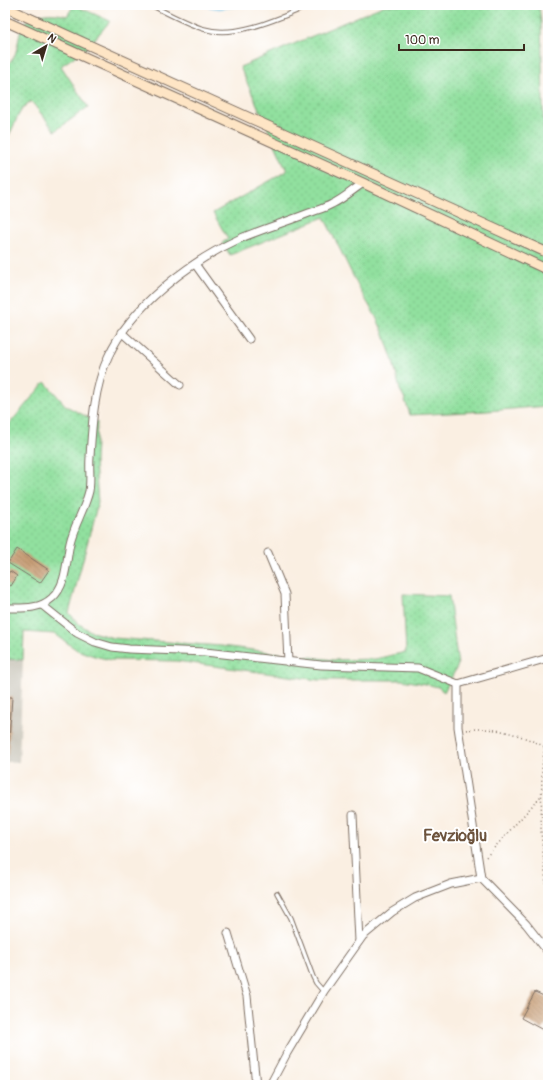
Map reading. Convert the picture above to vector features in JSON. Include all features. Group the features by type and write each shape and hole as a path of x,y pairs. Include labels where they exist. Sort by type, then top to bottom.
{"main road":[{"path":"5,7 548,253"},
{"path":"5,21 363,183 548,270"}],"street":[{"path":"5,608 29,608 42,605 55,595 61,586 71,537 89,491 91,441 99,384 107,359 121,332 132,318 151,299 195,264 211,254 241,239 333,204 363,183"},
{"path":"195,264 249,338"},
{"path":"121,332 180,385"},
{"path":"268,553 285,594 288,662"},
{"path":"42,605 81,635 95,642 112,647 205,652 288,662 347,666 418,668 458,684 548,658"},
{"path":"458,684 458,731 481,878 526,924 548,952"},
{"path":"353,815 359,941"},
{"path":"270,1085 287,1053 324,992 363,936 382,919 415,898 451,884 481,878"},
{"path":"228,933 248,996 256,1085"}],"lane":[{"path":"150,5 204,29 220,31 246,28 311,5"},
{"path":"277,893 291,918 313,977 324,992"}],"path":[{"path":"547,728 541,796 541,831 548,907"},
{"path":"458,731 479,729 501,731 524,737 545,747"},
{"path":"479,865 541,796"},
{"path":"480,1085 481,1080"}],"shaded area":[{"path":"5,659 23,660 19,762 5,762"}],"green space":[{"path":"74,5 110,21 89,46 61,66 88,107 55,131 31,101 22,109 5,141 5,66 14,57 22,27 31,18 43,14 67,16"},
{"path":"385,5 539,5 541,22 544,138 548,141 548,406 410,415 400,390 393,361 383,332 360,290 324,217 230,255 222,243 228,239 213,213 287,171 240,67"},
{"path":"45,382 66,406 97,422 95,461 98,502 69,613 79,624 92,632 113,638 221,646 334,660 375,659 406,652 403,594 449,596 458,665 444,692 438,687 402,680 318,680 176,661 111,660 77,650 55,634 24,632 23,660 5,659 5,429"}],"building":[{"path":"17,549 49,570 40,583 8,563"},
{"path":"10,571 17,576 11,586 5,583 5,578"},
{"path":"5,697 12,697 8,755 5,755"},
{"path":"535,992 548,998 548,1020 543,1030 521,1018"}],"waterway":[{"path":"202,5 219,8 244,5"}],"district":[{"name":"Fevzioğlu","path":"455,835"}]}
